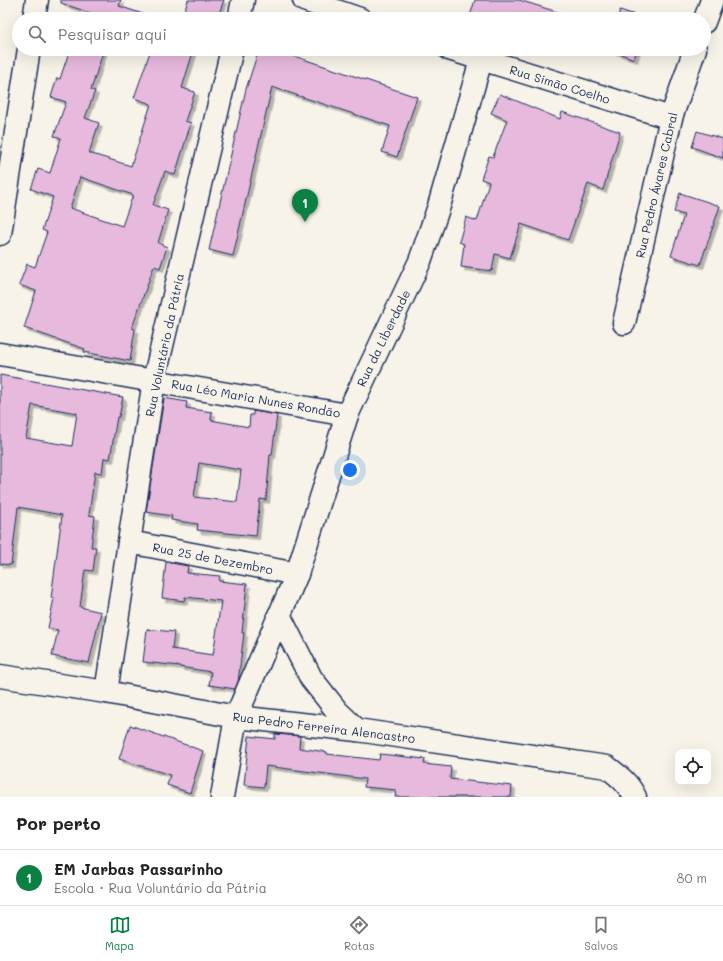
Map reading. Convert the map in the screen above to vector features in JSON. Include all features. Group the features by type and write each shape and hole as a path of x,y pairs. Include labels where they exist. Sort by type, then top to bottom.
{"street":[{"path":"35,12 37,0"},
{"path":"240,12 243,0"},
{"path":"304,0 339,12"},
{"path":"708,12 712,0"},
{"path":"0,234 28,56"},
{"name":"Rua Voluntário da Pátria","path":"106,692 154,380 230,56"},
{"name":"Rua Simão Coelho","path":"470,56 671,118"},
{"name":"Rua Pedro Ávares Cabral","path":"624,323 671,118 693,56"},
{"name":"Rua da Liberdade","path":"222,797 236,717 297,574 347,415 420,261 439,206 481,60"},
{"name":"Rua Léo Maria Nunes Rondão","path":"0,354 347,415"},
{"name":"Rua 25 de Dezembro","path":"129,542 297,574"},
{"path":"279,615 311,678 337,710 357,730"},
{"name":"Rua Pedro Ferreira Alencastro","path":"0,676 106,692 236,717 357,730 606,767 621,777 635,797"}],"building":[{"path":"61,0 121,0 119,6 137,12 87,12 61,3"},
{"path":"188,0 224,0 220,12 184,12"},
{"path":"475,0 519,0 557,12 471,12"},
{"path":"68,56 102,56 91,90 95,91 85,118 99,123 89,153 131,166 151,104 134,98 149,56 192,56 182,88 195,92 185,121 191,123 175,175 165,171 153,205 168,210 158,243 167,247 160,268 154,266 132,328 135,329 130,361 84,352 85,349 24,328 36,291 19,285 27,264 35,267 47,232 42,230 53,197 31,189 38,169 50,173 61,138 54,136 66,102 51,97 57,78 60,79","holes":["80,177 133,195 122,226 70,208"]},
{"path":"257,56 294,56 417,97 397,157 382,152 390,126 272,87 233,256 209,250 246,89"},
{"path":"626,56 635,56 634,59"},
{"path":"500,94 560,119 562,112 620,132 603,190 588,184 568,240 521,224 510,258 495,254 492,271 461,267 464,244 459,242 466,217 477,221 489,182 481,179 489,156 493,157 507,120 491,113"},
{"path":"697,131 723,139 723,158 692,147"},
{"path":"680,193 720,206 700,265 671,256 684,215 674,212"},
{"path":"0,375 123,397 119,417 117,417 110,459 104,458 102,473 95,472 89,515 95,516 91,547 96,547 93,571 85,570 80,607 101,612 89,663 52,656 58,630 48,628 54,598 51,598 62,515 18,507 11,565 0,564","holes":["32,405 77,413 72,446 26,438"]},
{"path":"164,398 187,402 186,408 212,412 211,420 249,427 250,415 253,415 253,411 277,415 272,455 270,455 266,500 260,499 256,536 197,530 198,524 171,520 172,516 146,512","holes":["199,463 241,470 237,502 194,497"]},
{"path":"166,562 188,566 187,573 220,576 219,581 247,584 242,633 244,633 238,682 235,689 209,685 211,672 180,666 143,662 147,629 174,632 172,649 213,655 221,601 185,597 184,601 162,598"},
{"path":"130,725 203,751 190,793 167,785 170,775 119,759"},
{"path":"275,734 300,736 299,748 327,752 327,754 379,760 380,754 425,759 424,764 451,767 450,779 512,786 511,797 395,797 396,790 364,787 365,779 266,766 264,787 244,785 249,736 275,739"}],"place":[{"name":"EM Jarbas Passarinho","path":"305,222"}]}
